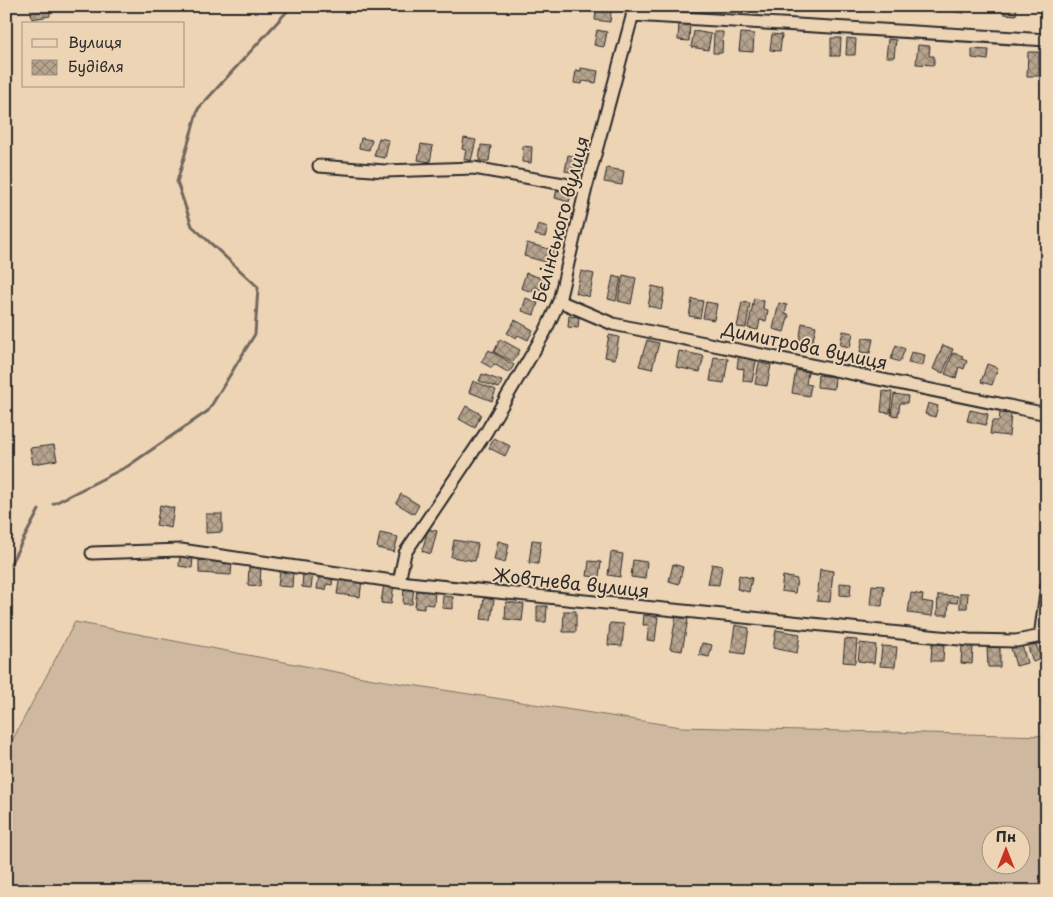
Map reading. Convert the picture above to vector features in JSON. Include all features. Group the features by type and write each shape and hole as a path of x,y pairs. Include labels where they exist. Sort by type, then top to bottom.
{"street":[{"path":"633,11 1047,40"},
{"name":"Бєлінського вулиця","path":"399,582 405,553 485,434 545,332 560,301 586,188 633,11"},
{"path":"319,166 385,170 474,168 586,188"},
{"name":"Димитрова вулиця","path":"560,301 613,324 1047,414"},
{"name":"Жовтнева вулиця","path":"92,553 182,550 399,582 969,640 1016,641 1043,636"},
{"path":"1043,636 1047,585"}],"shaded area":[{"path":"75,622 373,679 681,727 1047,736 1047,891 6,891 6,752"}],"building":[{"path":"30,6 49,6 50,16 32,19"},
{"path":"951,6 965,6 964,13 951,11"},
{"path":"1005,6 1017,6 1016,15 1004,14"},
{"path":"596,10 611,12 610,22 595,20"},
{"path":"679,23 690,24 689,41 678,40"},
{"path":"597,30 607,32 604,47 594,45"},
{"path":"694,31 711,34 708,50 691,47"},
{"path":"714,32 723,32 722,53 713,53"},
{"path":"741,33 754,34 753,52 739,51"},
{"path":"772,34 782,35 780,51 770,50"},
{"path":"831,38 841,38 840,56 831,56"},
{"path":"847,38 856,39 855,55 846,55"},
{"path":"888,39 896,40 894,57 886,57"},
{"path":"918,45 930,46 929,56 934,56 934,65 916,64"},
{"path":"972,49 989,50 988,60 972,58"},
{"path":"1028,52 1039,52 1039,76 1027,76"},
{"path":"581,68 598,71 596,83 583,81 582,84 574,83 576,70 581,71"},
{"path":"361,138 372,140 369,150 359,148"},
{"path":"379,138 389,140 385,158 374,156"},
{"path":"464,138 476,140 471,161 464,159 466,150 462,149"},
{"path":"421,144 433,146 430,162 418,160"},
{"path":"481,145 491,146 489,161 479,161"},
{"path":"523,146 532,147 531,163 522,162"},
{"path":"568,155 579,157 576,173 565,171"},
{"path":"607,168 624,171 622,185 604,182"},
{"path":"557,189 572,192 569,202 555,198"},
{"path":"538,224 548,227 545,237 535,235"},
{"path":"527,243 556,251 553,264 524,256"},
{"path":"581,271 594,274 589,297 576,293"},
{"path":"526,273 547,280 544,291 534,287 532,292 521,288"},
{"path":"623,275 636,278 631,304 618,301"},
{"path":"613,276 621,278 616,301 608,299"},
{"path":"652,286 665,289 661,309 648,306"},
{"path":"526,298 538,303 534,315 522,311"},
{"path":"754,298 764,301 763,309 768,310 766,321 760,320 758,330 748,328"},
{"path":"692,299 703,301 700,318 689,316"},
{"path":"706,302 717,304 714,320 703,318"},
{"path":"742,302 750,303 746,328 737,327"},
{"path":"779,303 787,305 785,314 789,315 784,332 773,329"},
{"path":"569,316 579,317 578,328 568,327"},
{"path":"515,320 533,330 528,340 518,335 516,338 507,333"},
{"path":"802,323 816,326 812,345 799,343"},
{"path":"843,331 853,333 850,347 840,345"},
{"path":"609,335 619,337 615,359 605,357"},
{"path":"863,338 873,339 870,353 860,352"},
{"path":"500,339 520,350 513,362 494,352"},
{"path":"647,340 659,343 652,369 639,366"},
{"path":"896,345 905,349 900,362 891,359"},
{"path":"943,345 953,349 943,373 933,369"},
{"path":"489,350 514,365 509,373 494,364 492,368 481,362"},
{"path":"679,351 704,356 700,372 676,367"},
{"path":"911,352 925,355 923,366 908,363"},
{"path":"739,353 757,356 752,382 743,381 744,369 737,368"},
{"path":"953,353 963,356 962,359 967,361 964,369 959,367 956,378 945,374"},
{"path":"714,357 728,359 724,383 710,381"},
{"path":"759,363 771,365 767,386 755,384"},
{"path":"987,364 998,368 992,385 981,382"},
{"path":"796,370 808,372 806,384 811,385 809,396 792,393"},
{"path":"482,374 502,381 499,388 479,381"},
{"path":"818,375 835,377 834,389 817,387"},
{"path":"473,381 496,390 492,401 469,392"},
{"path":"883,391 892,392 890,413 881,412"},
{"path":"894,394 908,396 907,403 900,403 898,416 891,415"},
{"path":"928,403 938,406 935,417 925,414"},
{"path":"466,406 481,414 475,428 459,419"},
{"path":"970,410 988,414 986,425 967,421"},
{"path":"1000,413 1011,414 1009,436 990,434 992,421 999,421"},
{"path":"494,438 510,446 505,456 489,448"},
{"path":"54,445 57,460 33,464 30,448"},
{"path":"401,494 419,505 414,514 396,503"},
{"path":"160,505 174,508 171,528 156,525"},
{"path":"206,514 222,514 222,532 206,533"},
{"path":"428,529 437,531 431,554 422,551"},
{"path":"380,533 398,537 394,552 377,548"},
{"path":"454,540 478,544 475,561 451,557"},
{"path":"532,540 541,541 538,564 529,563"},
{"path":"498,541 509,544 505,563 494,560"},
{"path":"611,552 623,554 620,577 608,575"},
{"path":"180,555 193,557 192,568 179,566"},
{"path":"199,560 232,562 231,575 199,573"},
{"path":"633,560 647,562 645,579 631,577"},
{"path":"589,561 601,562 599,577 587,576"},
{"path":"673,564 683,567 679,584 669,581"},
{"path":"712,564 722,566 719,585 708,584"},
{"path":"249,566 261,567 260,586 248,585"},
{"path":"820,569 833,571 830,602 817,601"},
{"path":"280,571 293,572 292,587 278,586"},
{"path":"303,573 313,574 311,588 302,587"},
{"path":"319,575 333,577 332,585 327,584 326,590 317,589"},
{"path":"739,575 752,578 749,592 737,589"},
{"path":"340,576 362,579 360,597 337,594"},
{"path":"783,576 797,579 795,593 781,591"},
{"path":"840,583 851,584 850,596 840,595"},
{"path":"384,584 394,585 391,604 381,603"},
{"path":"872,585 884,586 882,606 870,605"},
{"path":"404,587 414,588 412,604 403,604"},
{"path":"417,589 435,591 434,605 424,604 424,609 415,608"},
{"path":"911,593 923,595 922,601 934,603 932,616 908,613"},
{"path":"960,593 968,593 967,608 960,608"},
{"path":"938,595 958,596 957,603 949,602 948,615 937,615"},
{"path":"443,596 453,597 453,609 442,608"},
{"path":"484,598 494,600 491,620 481,619"},
{"path":"506,602 524,604 522,621 505,619"},
{"path":"537,606 547,606 546,622 537,622"},
{"path":"564,611 576,611 576,632 563,632"},
{"path":"644,615 658,617 655,641 647,640 649,625 643,625"},
{"path":"676,617 688,619 682,651 670,649"},
{"path":"610,623 624,624 622,646 608,645"},
{"path":"735,625 749,628 745,654 731,652"},
{"path":"776,630 800,634 797,653 773,648"},
{"path":"845,639 857,640 855,663 843,662"},
{"path":"1035,641 1041,659 1033,662 1027,644"},
{"path":"702,643 712,645 709,657 699,655"},
{"path":"860,643 876,645 874,663 858,661"},
{"path":"932,644 944,645 943,661 931,661"},
{"path":"1022,645 1027,663 1016,666 1011,648"},
{"path":"882,646 897,647 895,667 880,666"},
{"path":"962,646 973,647 972,664 961,663"},
{"path":"987,647 1000,647 1000,667 988,667"}],"waterway":[{"path":"53,504 128,466 208,411 255,334 258,287 192,226 177,182 198,109 292,6"},
{"path":"6,572 39,510"}]}
